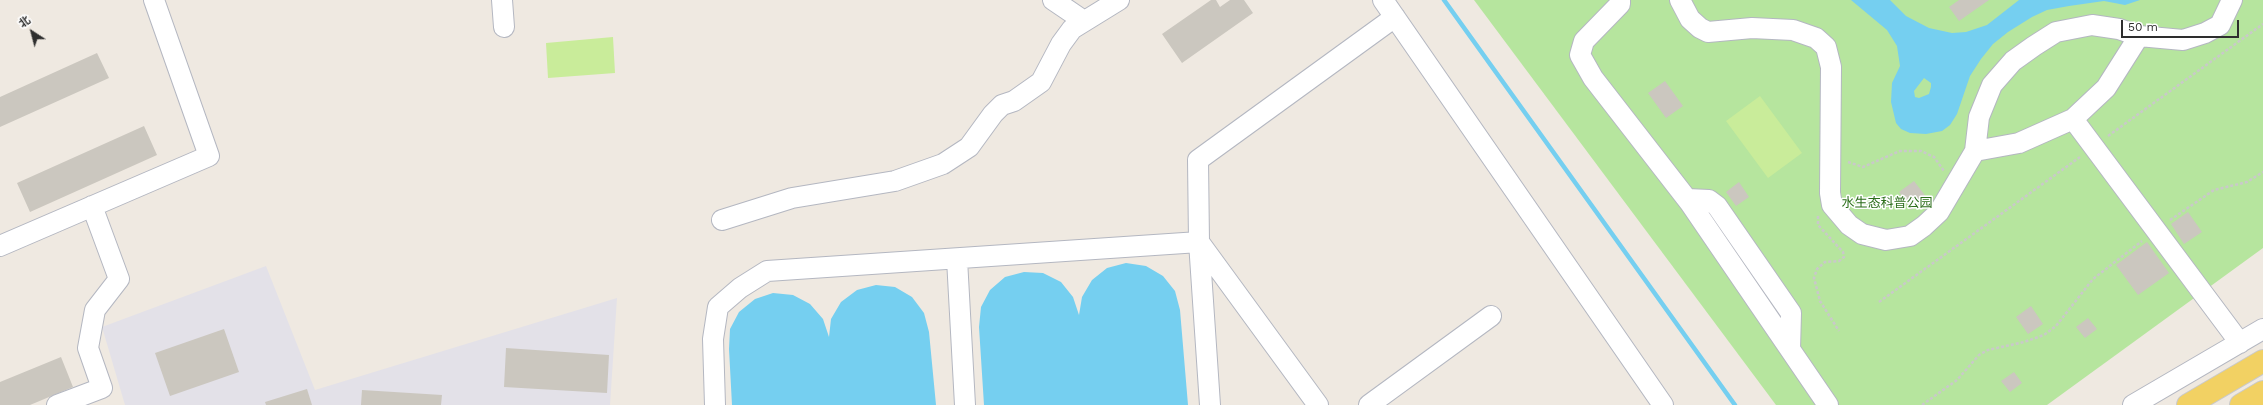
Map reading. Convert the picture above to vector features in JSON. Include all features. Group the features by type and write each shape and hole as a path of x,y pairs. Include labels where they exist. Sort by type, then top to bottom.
{"main road":[{"path":"2188,405 2263,361"},
{"path":"2241,405 2263,392"}],"street":[{"path":"0,246 210,156 154,0"},
{"path":"502,0 504,27"},
{"path":"1053,0 1084,21"},
{"path":"722,220 792,198 895,181 943,164 969,147 993,114 1002,105 1014,101 1041,82 1061,44 1072,29 1119,0"},
{"path":"1383,0 1663,405"},
{"path":"1620,0 1620,4 1584,41 1580,55 1593,78 1687,199 1828,405"},
{"path":"1680,0 1690,19 1700,28 1708,32 1752,28 1793,30 1816,38 1826,48 1830,58 1830,148 1832,205 1849,225 1862,234 1886,240 1910,236 1924,226 1939,212 1975,151 1979,118 1992,85 2013,61 2034,46 2056,32 2092,25 2119,30 2139,36 2183,40 2205,33 2220,25 2232,0"},
{"path":"1210,405 1199,242 1198,160 1395,17"},
{"path":"1975,151 2019,143 2073,119 2106,88 2139,36"},
{"path":"2073,119 2240,343"},
{"path":"57,405 102,388 88,348 95,310 119,279 92,206"},
{"path":"715,405 713,339 718,307 740,288 767,271 1199,242"},
{"path":"1199,242 1318,405"},
{"path":"957,259 965,405"},
{"path":"1369,405 1491,316"},
{"path":"2133,405 2263,329"}],"path":[{"path":"1879,302 2263,24"},
{"path":"1830,148 1850,163 1864,167 1905,150 1927,152 1934,157 1955,186"},
{"path":"1922,405 1957,380 1980,355 1988,350 2024,342 2044,335 2056,326 2093,279 2156,230 2214,190 2247,182 2263,172"},
{"path":"1832,205 1820,210 1818,225 1843,252 1844,257 1839,261 1825,262 1817,269 1814,278 1820,301 1840,330"}],"shaded area":[{"path":"266,266 315,390 617,298 610,405 125,405 102,327"}],"green space":[{"name":"水生态科普公园","path":"1474,0 2263,0 2263,248 2047,405 1776,405"},
{"path":"613,37 615,73 548,78 546,43"},
{"path":"1760,96 1802,153 1768,178 1726,121"}],"water":[{"path":"1851,0 1890,0 1906,16 1929,28 1952,33 1966,32 1987,25 2019,0 2140,0 2125,5 2104,1 2047,10 2032,17 2008,32 1993,44 1970,76 1957,114 1950,125 1942,131 1926,134 1910,133 1901,129 1896,123 1891,102 1892,83 1900,66 1897,46 1887,30","holes":["1924,78 1931,83 1929,94 1919,98 1915,97 1914,91"]},
{"path":"1126,263 1146,266 1163,276 1175,291 1180,310 1188,405 984,405 979,327 981,307 990,290 1005,277 1024,272 1043,273 1061,282 1073,297 1079,315 1082,297 1092,280 1107,268"},
{"path":"876,285 895,287 912,297 924,313 929,332 936,405 732,405 729,349 730,329 739,312 755,299 773,293 793,295 810,304 823,319 829,337 831,319 841,302 857,290"}],"building":[{"path":"1211,0 1216,0 1220,7 1230,0 1244,0 1253,13 1182,63 1162,34"},
{"path":"1959,0 1989,0 1959,21 1949,7"},
{"path":"97,53 109,78 0,127 0,97"},
{"path":"1665,81 1683,106 1666,118 1648,93"},
{"path":"144,126 157,155 30,212 17,183"},
{"path":"1914,181 1927,198 1911,210 1899,192"},
{"path":"1739,182 1749,197 1736,206 1726,192"},
{"path":"2188,212 2202,232 2184,244 2171,224"},
{"path":"2147,242 2169,273 2138,295 2116,265"},
{"path":"2031,306 2043,324 2028,334 2016,317"},
{"path":"2088,318 2097,329 2085,338 2076,327"},
{"path":"224,329 239,372 170,396 155,353"},
{"path":"506,348 609,355 607,393 504,387"},
{"path":"61,357 73,387 30,405 0,405 0,382"},
{"path":"2014,372 2022,383 2010,392 2001,381"},
{"path":"307,389 312,405 266,405 265,402"},
{"path":"362,390 442,395 441,405 361,405"}],"waterway":[{"path":"1444,0 1735,405"}]}
